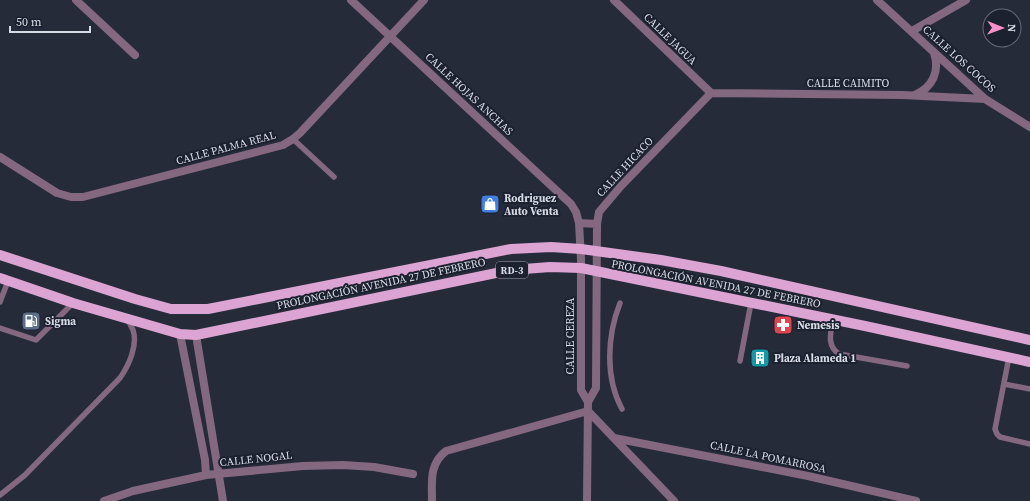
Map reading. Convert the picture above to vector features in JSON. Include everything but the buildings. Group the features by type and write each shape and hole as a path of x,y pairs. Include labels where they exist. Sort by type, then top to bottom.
{"main road":[{"name":"PROLONGACIÓN AVENIDA 27 DE FEBRERO","path":"0,255 135,299 171,309 208,310 511,249 550,247 597,250 721,271 1030,340"},
{"name":"PROLONGACIÓN AVENIDA 27 DE FEBRERO","path":"4,280 73,303 180,334 196,335 511,270 550,267 581,268 833,319 1030,362"}],"street":[{"path":"76,0 135,55"},
{"name":"CALLE HOJAS ANCHAS","path":"351,0 571,204 576,212 579,223"},
{"name":"CALLE PALMA REAL","path":"0,157 57,194 71,197 83,197 283,144 293,139 424,0"},
{"name":"CALLE JAGUA","path":"614,0 710,93"},
{"name":"CALLE LOS COCOS","path":"877,0 985,99 1030,127"},
{"path":"912,31 966,0"},
{"path":"914,96 927,88 935,75 936,59 934,52"},
{"name":"CALLE CAIMITO","path":"710,93 914,96 985,99"},
{"name":"CALLE HICACO","path":"597,272 596,224 599,212 710,93"},
{"path":"579,223 596,224"},
{"name":"CALLE CEREZA","path":"579,223 581,268 581,390 588,402"},
{"name":"CALLE CEREZA","path":"587,501 588,402 596,388 597,272"},
{"path":"180,334 205,460 206,475"},
{"path":"196,335 222,501"},
{"path":"432,501 433,468 441,455 446,451 588,411 674,501"},
{"name":"CALLE LA POMARROSA","path":"614,438 808,476 916,501"},
{"name":"CALLE NOGAL","path":"104,501 133,491 206,475 303,466 343,465 374,467 413,474"}],"lane":[{"path":"293,139 334,177"},
{"path":"0,302 4,280"},
{"path":"0,328 36,340 73,303"},
{"path":"620,303 614,320 609,353 613,384 617,400 622,409"},
{"path":"740,361 751,303"},
{"path":"0,495 25,475 120,378 126,369 132,351 133,330 127,318"},
{"path":"833,319 830,339 834,350 839,354 907,366"},
{"path":"596,353 609,353"},
{"path":"1009,358 996,424 997,434 1000,437 1030,444"},
{"path":"1004,384 1030,390"}],"place":[{"name":"Rodriguez Auto Venta","path":"490,204"},
{"name":"Sigma","path":"31,321"},
{"name":"Nemesis","path":"783,325"},
{"name":"Plaza Alameda 1","path":"760,358"}]}
